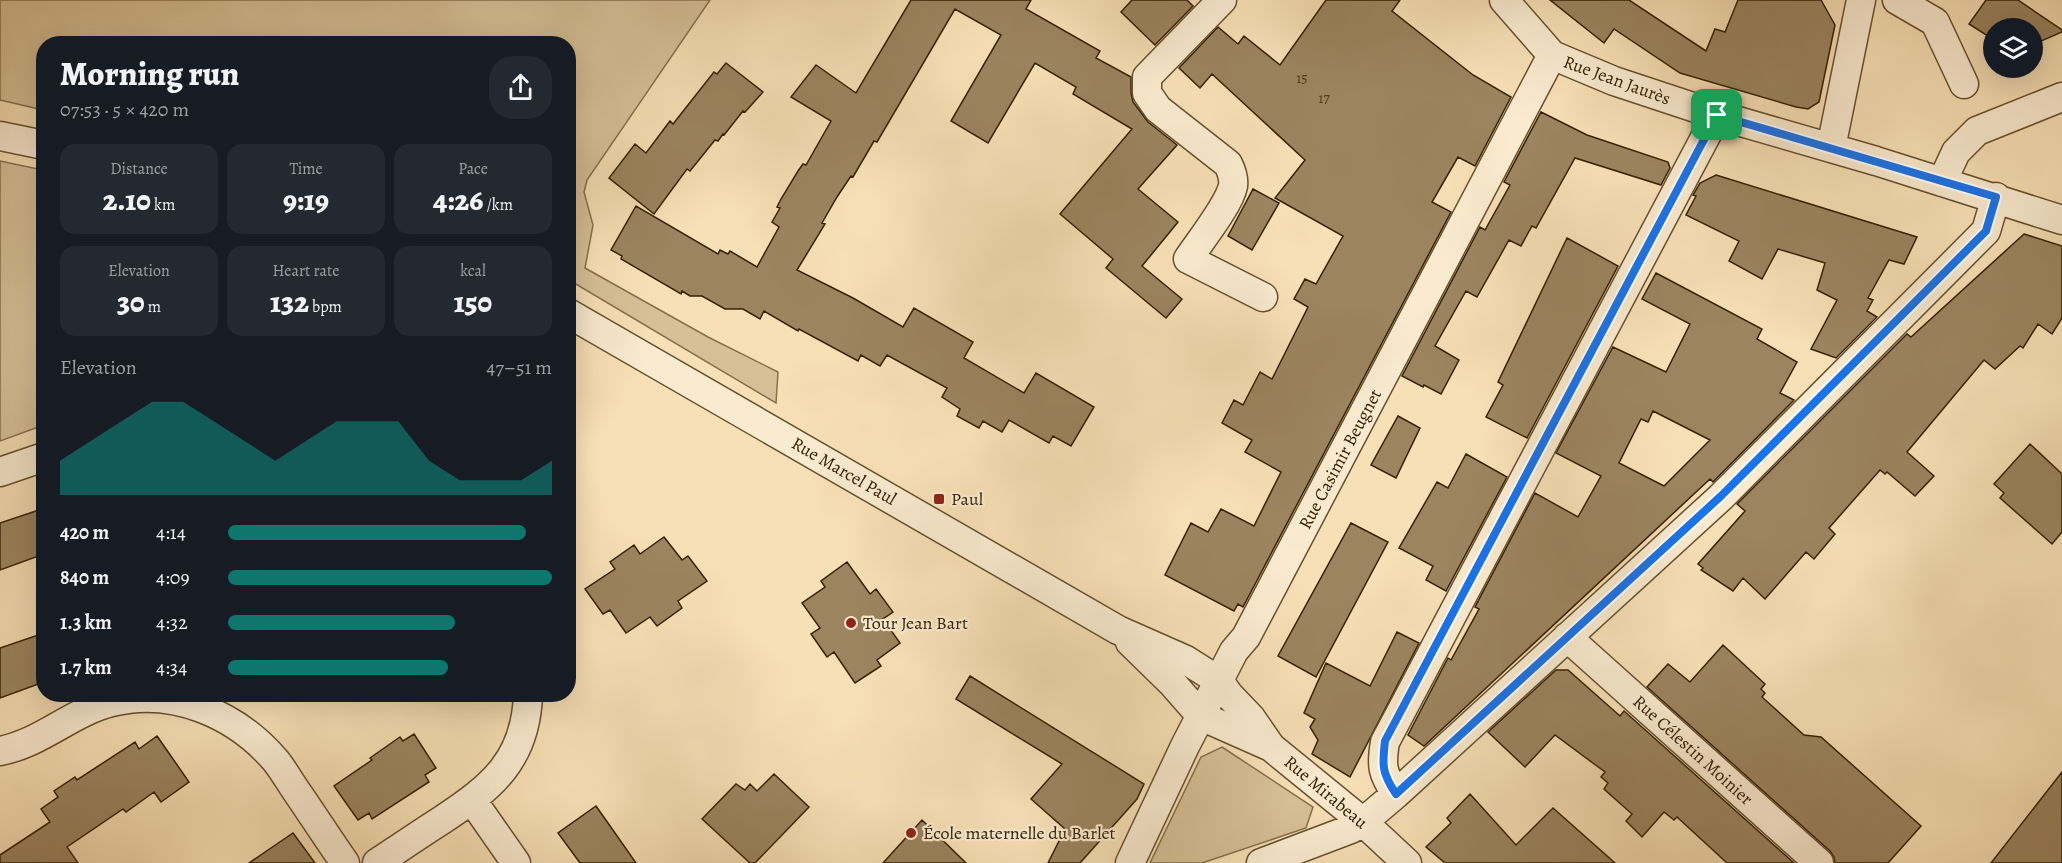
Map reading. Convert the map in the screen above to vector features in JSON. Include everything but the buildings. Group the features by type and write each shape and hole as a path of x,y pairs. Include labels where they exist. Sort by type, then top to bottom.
{"street":[{"path":"1222,0 1147,78 1147,93 1158,109 1228,164 1231,170 1234,185 1229,197 1188,259 1263,297"},
{"name":"Rue Jean Jaurès","path":"1504,0 1552,55 1614,81 1717,115 1996,197 2062,220"},
{"path":"1831,148 1861,0"},
{"path":"1898,0 1935,22 1964,84"},
{"name":"Rue Casimir Beugnet","path":"1130,863 1234,651 1246,637 1552,55"},
{"path":"1942,182 1956,152 1977,131 2062,97"},
{"path":"1396,794 1384,776 1382,762 1385,741 1717,115"},
{"path":"0,136 36,143"},
{"path":"1261,863 1351,829 1363,822 1396,794 1721,496 1986,231 1996,197"},
{"name":"Rue Marcel Paul","path":"576,318 1118,630 1186,660 1220,681"},
{"path":"0,472 36,460"},
{"name":"Rue Marcel Paul","path":"1118,630 1173,684 1201,716"},
{"name":"Rue Célestin Moinier","path":"1568,637 1819,863"},
{"name":"Rue Mirabeau","path":"1220,681 1229,695 1251,718 1270,747"},
{"path":"0,751 19,748 79,714 112,702"},
{"path":"176,702 200,707 226,719 254,738 277,762 345,863"},
{"path":"376,863 472,800 490,785 508,764 521,740 527,702"},
{"name":"Rue Mirabeau","path":"1201,716 1270,747 1363,822 1407,863"},
{"path":"472,800 516,863"}],"shaded area":[{"path":"0,0 710,0 587,180 584,192 593,225 585,268 708,337 778,372 776,403 576,284 576,36 36,36 36,108 0,100"},
{"path":"0,161 36,169 36,428 0,441"},
{"path":"1222,747 1313,807 1306,828 1202,863 1150,863 1201,757"}],"place":[{"name":"Paul","path":"939,499"},
{"name":"Tour Jean Bart","path":"851,623"},
{"name":"École maternelle du Barlet","path":"911,833"}],"route":[{"path":"1717,115 1996,197 1986,231 1721,496 1396,794 1384,776 1382,762 1385,741 1717,115"}]}
